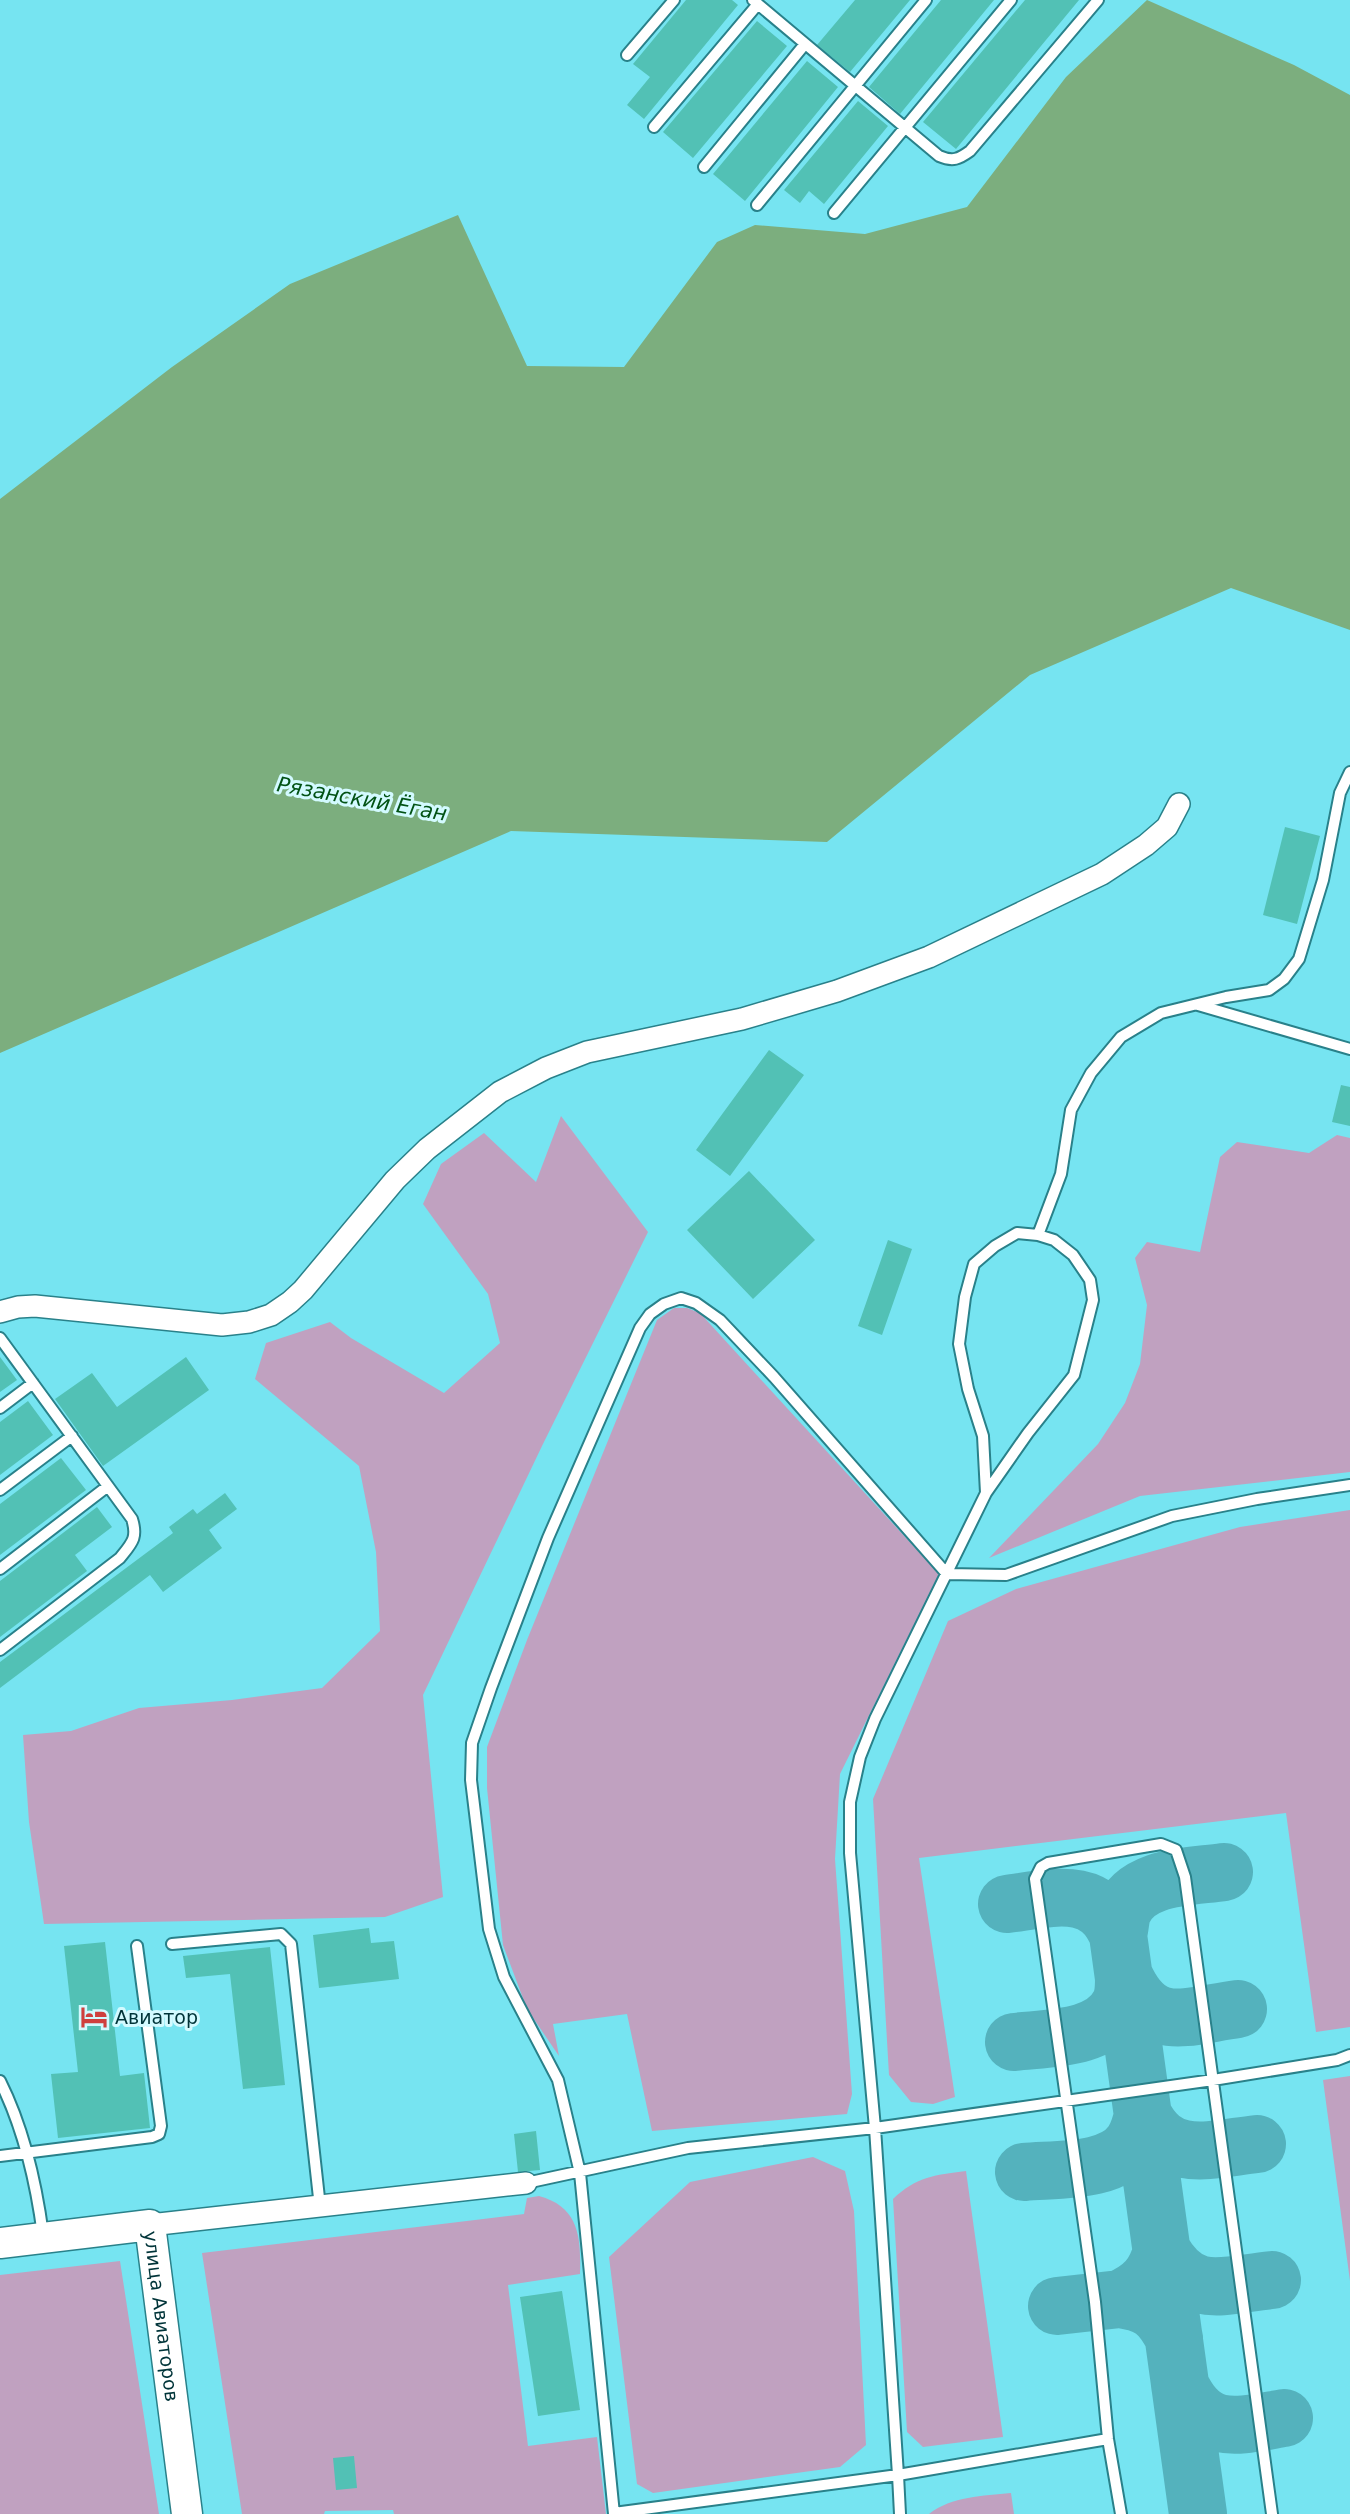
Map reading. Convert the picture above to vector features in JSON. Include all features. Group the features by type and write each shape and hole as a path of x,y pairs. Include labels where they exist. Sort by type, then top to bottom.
{"main road":[{"name":"улица Авиаторов","path":"0,2243 150,2225 187,2514"}],"street":[{"path":"0,1312 35,1306 222,1325 249,1322 271,1315 303,1290 395,1180 468,1115 500,1092 546,1068 587,1052 742,1019 837,991 929,957 1102,874 1146,845 1167,827 1179,804"},
{"path":"150,2225 526,2183"}],"lane":[{"path":"628,55 674,0"},
{"path":"757,205 926,0"},
{"path":"834,213 1011,0"},
{"path":"654,127 755,2 939,156 950,160 960,158 970,151 1098,0"},
{"path":"704,167 805,44"},
{"path":"1038,1235 1061,1174 1071,1110 1091,1073 1121,1037 1161,1013 1269,990 1284,979 1298,959 1323,880 1340,793 1350,772"},
{"path":"1196,1005 1350,1049"},
{"path":"900,2514 875,2128 850,1853 850,1802 860,1757 874,1719 986,1493 1028,1433 1074,1375 1093,1300 1090,1280 1073,1255 1054,1240 1038,1235 1017,1233 995,1246 974,1264 965,1297 959,1345 968,1389 983,1436 986,1493"},
{"path":"1108,2439 898,2475 614,2514 580,2173 558,2080 504,1977 489,1929 471,1780 472,1743 548,1538 640,1328 650,1314 664,1304 681,1298 696,1303 720,1320 774,1377 947,1574 1006,1575 1172,1516 1257,1499 1350,1485"},
{"path":"0,1338 132,1519 136,1532 120,1558 0,1650"},
{"path":"0,1408 33,1383"},
{"path":"0,1490 72,1436"},
{"path":"0,1569 108,1486"},
{"path":"1121,2514 1108,2439 1095,2302 1035,1880 1037,1872 1048,1863 1161,1844 1176,1850 1185,1877 1272,2514"},
{"path":"172,1944 281,1934 291,1944 320,2207"},
{"path":"0,2156 159,2134 162,2126 136,1946"},
{"path":"526,2183 688,2148 875,2128 1065,2102 1337,2060 1350,2055"},
{"path":"0,2081 26,2152 37,2193 44,2238"}],"shaded area":[{"path":"561,1116 648,1232 423,1695 443,1897 385,1917 44,1924 29,1822 23,1735 71,1731 139,1708 232,1700 322,1688 380,1631 376,1552 359,1466 255,1379 266,1343 330,1322 351,1338 444,1393 500,1343 488,1294 423,1204 441,1164 484,1133 536,1182"},
{"path":"1337,1135 1350,1138 1350,1472 1140,1496 989,1558 1098,1444 1125,1403 1140,1364 1147,1305 1135,1258 1147,1242 1200,1252 1220,1157 1237,1142 1309,1153"},
{"path":"674,1308 687,1308 700,1313 939,1574 840,1774 835,1859 852,2094 847,2114 652,2131 627,2014 553,2024 559,2056 527,2009 503,1945 487,1788 487,1747 527,1640 657,1320"},
{"path":"1350,1510 1350,2027 1316,2032 1286,1813 919,1858 955,2097 933,2104 911,2102 889,2075 873,1799 948,1621 1016,1589 1240,1527"},
{"path":"1350,2076 1350,2281 1323,2080"},
{"path":"813,2157 845,2171 854,2211 866,2445 840,2467 653,2493 637,2484 609,2257 690,2182"},
{"path":"966,2171 1003,2437 923,2447 907,2432 893,2199 926,2178"},
{"path":"539,2196 553,2201 570,2216 578,2237 580,2274 508,2285 528,2446 597,2437 606,2514 394,2514 393,2510 325,2511 324,2514 242,2514 202,2253 524,2214 527,2198"},
{"path":"120,2261 159,2514 0,2514 0,2275"},
{"path":"1011,2493 1014,2514 929,2514 958,2500"}],"water":[{"name":"Рязанский Ёган","path":"1147,0 1294,65 1350,95 1350,630 1231,588 1030,675 827,842 511,831 0,1053 0,499 172,367 290,284 458,215 527,366 624,367 717,242 755,225 865,234 967,207 1066,77"}],"building":[{"path":"686,0 732,0 738,5 644,119 627,105 650,77 633,64"},
{"path":"855,0 910,0 850,72 817,45"},
{"path":"941,0 994,0 900,114 869,87"},
{"path":"1025,0 1079,0 956,149 923,122"},
{"path":"757,21 787,46 693,158 663,132"},
{"path":"807,61 838,87 745,201 713,174"},
{"path":"858,101 888,126 824,204 809,191 800,203 784,190"},
{"path":"1285,827 1320,836 1297,924 1263,915"},
{"path":"769,1050 804,1075 730,1176 696,1150"},
{"path":"1341,1085 1350,1087 1350,1126 1332,1122"},
{"path":"749,1171 815,1240 753,1299 687,1230"},
{"path":"888,1240 912,1249 882,1335 858,1326"},
{"path":"0,1357 17,1380 0,1392"},
{"path":"186,1357 209,1390 103,1466 55,1399 92,1373 117,1407"},
{"path":"28,1401 53,1435 0,1475 0,1422"},
{"path":"61,1458 86,1490 0,1555 0,1504"},
{"path":"225,1493 237,1509 209,1530 222,1548 163,1592 150,1575 0,1688 0,1662 173,1533 169,1527 193,1509 197,1514"},
{"path":"97,1507 112,1527 75,1555 87,1571 0,1637 0,1581"},
{"path":"369,1928 371,1943 394,1941 399,1979 319,1988 313,1935"},
{"path":"105,1942 120,2076 144,2073 150,2128 58,2138 51,2074 78,2072 64,1946"},
{"path":"270,1947 285,2085 243,2089 230,1974 186,1978 183,1956"},
{"path":"536,2131 540,2170 518,2172 514,2134"},
{"path":"562,2291 580,2410 538,2416 520,2297"},
{"path":"354,2456 357,2488 336,2490 333,2458"}],"taxiway":[{"path":"1007,1904 1056,1898 1086,1901 1109,1919 1118,1935 1122,1913 1139,1891 1166,1880 1224,1872"},
{"path":"1118,1935 1198,2514"},
{"path":"1014,2042 1058,2038 1101,2025 1112,2016 1120,2004 1124,1976 1134,1995 1158,2014 1186,2017 1238,2009"},
{"path":"1024,2172 1084,2168 1112,2159 1124,2152 1133,2142 1143,2115 1153,2131 1178,2147 1207,2150 1257,2144"},
{"path":"1174,2338 1164,2321 1153,2310 1139,2303 1120,2299 1147,2280 1156,2268 1162,2251 1173,2267 1197,2283 1223,2286 1272,2280"},
{"path":"1057,2306 1120,2299"},
{"path":"1180,2385 1189,2402 1200,2413 1223,2424 1251,2424 1284,2418"}],"place":[{"name":"Авиатор","path":"94,2017"}]}
